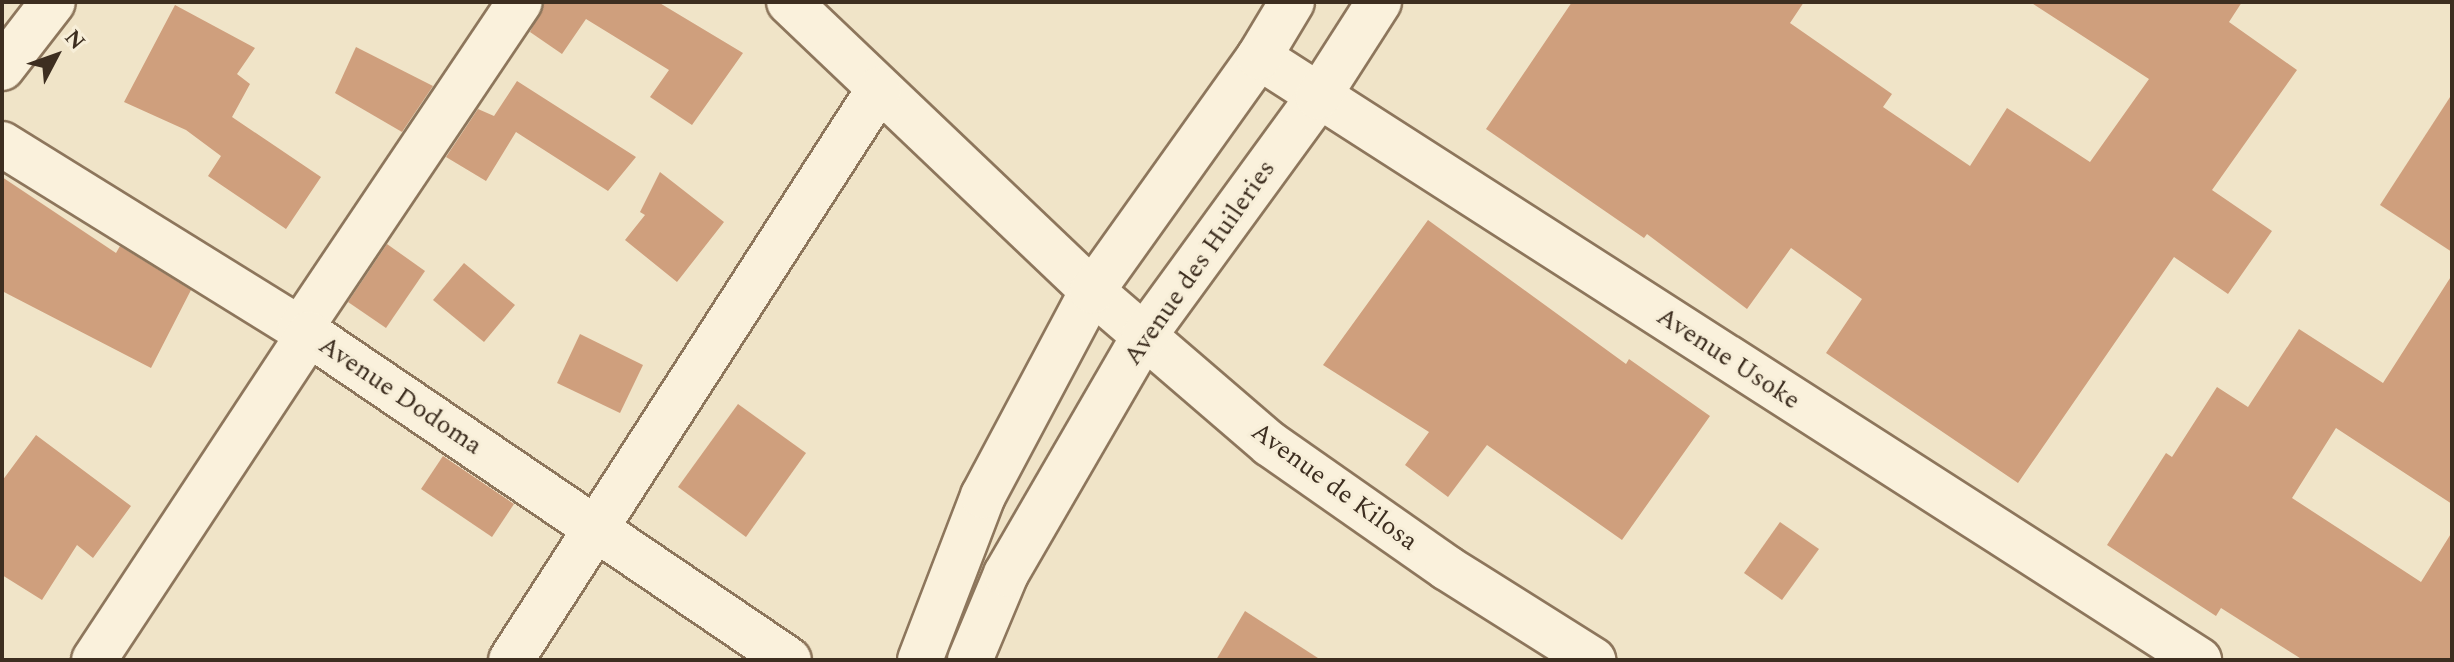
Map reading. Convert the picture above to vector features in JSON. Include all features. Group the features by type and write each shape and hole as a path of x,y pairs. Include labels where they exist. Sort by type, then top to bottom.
{"street":[{"path":"2,68 53,2"},
{"path":"94,660 520,2"},
{"name":"Avenue de Kilosa","path":"789,2 1092,291 1270,444 1447,568 1593,660"},
{"path":"920,660 983,496 1092,291 1259,57 1292,2"},
{"name":"Avenue des Huileries","path":"970,660 1006,574 1144,336 1318,97 1379,2"},
{"name":"Avenue Usoke","path":"1259,57 2199,660"},
{"path":"511,660 879,89"},
{"name":"Avenue Dodoma","path":"2,144 305,332 789,660"}],"building":[{"path":"545,2 658,2 743,53 692,125 650,97 669,70 586,19 562,54 530,32"},
{"path":"1572,2 1804,2 1790,23 1892,94 1883,107 1970,166 2007,108 2090,162 2149,79 2030,2 2242,2 2229,22 2297,70 2212,190 2272,231 2228,294 2174,257 2018,483 1826,353 1862,299 1791,248 1747,309 1647,234 1644,238 1486,129"},
{"path":"175,5 255,48 237,74 250,84 232,117 321,177 286,229 208,176 221,156 186,130 124,102"},
{"path":"356,47 433,86 402,132 335,93"},
{"path":"517,81 636,157 608,191 516,132 486,181 446,157 478,109 494,116"},
{"path":"2452,94 2452,252 2380,205"},
{"path":"660,172 724,222 677,282 625,240 645,215 640,212"},
{"path":"2,177 116,253 120,246 191,290 151,368 2,291"},
{"path":"1428,220 1626,364 1629,359 1710,416 1622,540 1487,445 1448,497 1405,465 1429,432 1323,365"},
{"path":"387,244 425,271 386,328 348,302"},
{"path":"464,263 515,305 484,342 433,300"},
{"path":"2452,275 2452,504 2336,428 2292,498 2421,582 2452,532 2452,660 2303,660 2221,608 2216,616 2107,545 2166,453 2172,457 2217,387 2248,407 2299,329 2383,383"},
{"path":"580,334 643,365 620,413 557,383"},
{"path":"738,404 806,453 746,537 678,487"},
{"path":"36,435 131,506 93,558 77,545 42,600 2,575 2,481"},
{"path":"443,456 514,504 492,537 421,489"},
{"path":"1780,522 1819,549 1782,600 1744,573"},
{"path":"1245,611 1321,660 1216,660"}]}
